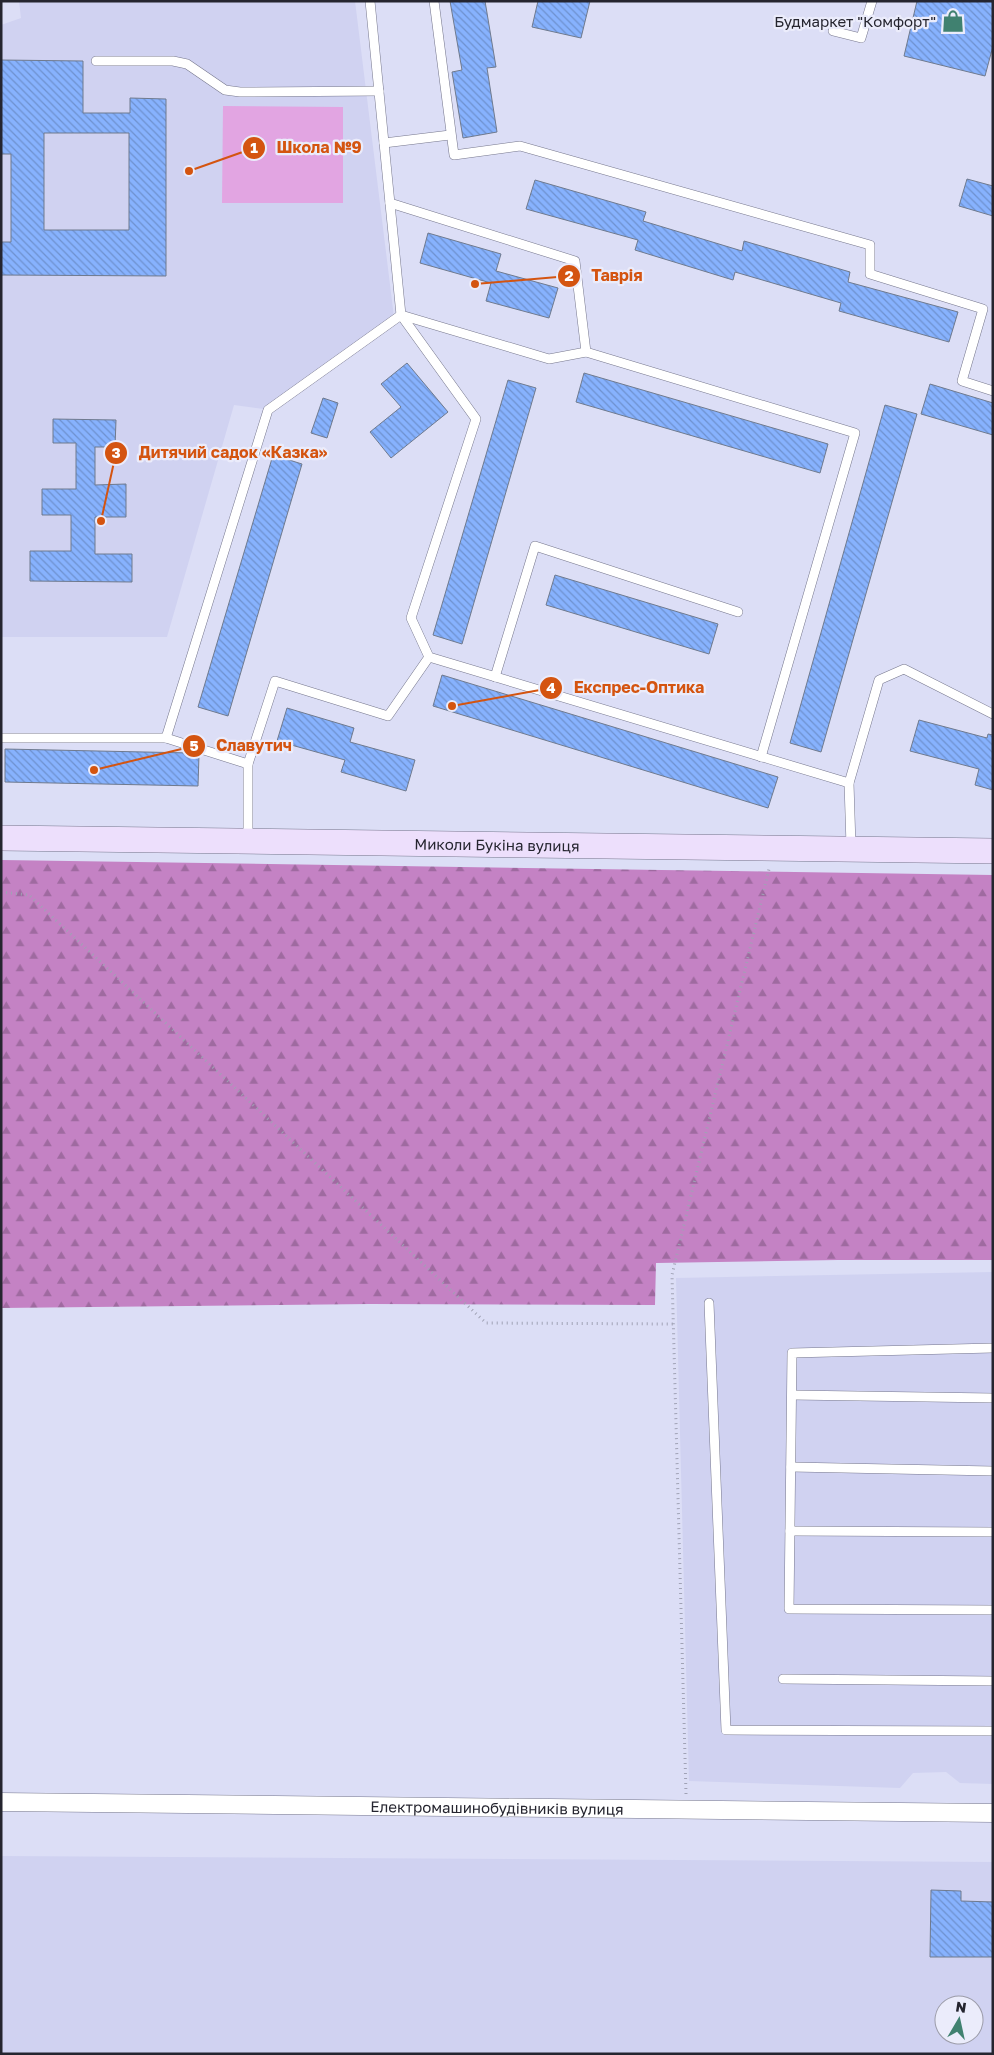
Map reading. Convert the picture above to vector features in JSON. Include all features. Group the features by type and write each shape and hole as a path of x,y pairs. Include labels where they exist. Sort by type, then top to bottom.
{"street":[{"name":"Миколи Букіна вулиця","path":"1,838 993,851"},
{"name":"Електромашинобудівників вулиця","path":"1,1802 993,1813"}],"lane":[{"path":"370,1 401,315 476,419 411,618 428,657 849,783"},
{"path":"434,1 454,155 520,146 870,245 870,274 982,309 962,381 993,391"},
{"path":"833,31 861,38 872,1"},
{"path":"96,61 173,61 187,64 225,90 240,92 379,91"},
{"path":"384,143 450,135"},
{"path":"390,203 575,261 586,352"},
{"path":"401,315 549,359 586,352 855,433 761,757"},
{"path":"166,738 268,410 401,315"},
{"path":"495,677 535,546 738,612"},
{"path":"248,842 248,764 274,682 388,716 428,657"},
{"path":"852,849 849,783 879,680 904,670 993,714"},
{"path":"1,738 166,738 248,764"},
{"path":"709,1303 726,1730 993,1731"},
{"path":"993,1348 792,1353 789,1609 993,1610"},
{"path":"792,1395 993,1398"},
{"path":"791,1468 993,1471"},
{"path":"790,1531 993,1532"},
{"path":"783,1679 993,1681"}],"path":[{"path":"1,892 29,895 486,1323 674,1324"}],"shaded area":[{"path":"19,1 355,1 394,317 264,409 234,405 167,637 1,637 1,25 21,18"},
{"path":"223,106 343,107 343,203 222,203"},
{"path":"993,1272 993,1784 960,1783 946,1772 913,1773 900,1788 689,1781 676,1278"},
{"path":"1,1856 993,1862 993,2054 1,2054"}],"green space":[{"path":"1,860 993,875 993,1260 656,1263 655,1305 370,1304 1,1308"}],"building":[{"path":"450,1 485,1 496,67 487,68 497,132 463,138 452,72 462,70"},
{"path":"538,1 590,1 581,38 532,27"},
{"name":"Будмаркет \"Комфорт\"","path":"917,1 993,1 993,46 985,76 904,56"},
{"path":"1,60 83,61 83,113 130,113 130,98 166,99 166,276 1,275 1,242 11,242 11,154 1,154","holes":["44,133 129,133 129,230 44,230"]},
{"path":"967,179 993,186 993,216 959,206"},
{"path":"535,180 646,212 643,221 742,251 744,241 850,272 848,282 958,312 949,342 839,311 841,303 735,272 733,280 635,250 638,240 526,209"},
{"path":"428,233 501,254 496,271 558,288 549,318 486,301 491,283 420,263"},
{"path":"407,363 448,412 391,458 370,432 401,407 381,384"},
{"path":"584,373 828,444 820,473 576,402"},
{"path":"508,380 536,388 462,644 433,635"},
{"path":"930,384 993,403 993,435 921,414"},
{"path":"323,398 338,403 327,438 311,433"},
{"path":"885,405 917,414 821,752 790,743"},
{"path":"53,419 116,420 115,447 95,447 95,485 126,484 126,517 95,517 95,554 132,554 132,582 30,581 30,551 71,551 71,515 42,515 42,489 76,489 76,443 53,443"},
{"path":"273,455 302,464 228,716 198,707"},
{"path":"555,575 718,624 709,654 546,605"},
{"path":"442,675 778,777 768,808 433,706"},
{"path":"287,708 354,728 350,742 415,760 406,791 341,772 345,760 277,741"},
{"path":"919,720 987,738 988,734 993,735 993,790 975,785 979,769 910,751"},
{"path":"5,749 191,753 199,755 198,786 5,782"},
{"path":"931,1890 961,1891 961,1901 993,1902 993,1957 930,1957"}],"place":[{"name":"Будмаркет \"Комфорт\"","path":"953,21"},
{"name":"Школа №9","path":"189,171"},
{"name":"Таврія","path":"475,284"},
{"name":"Дитячий садок «Казка»","path":"101,521"},
{"name":"Експрес-Оптика","path":"452,706"},
{"name":"Славутич","path":"94,770"}]}
